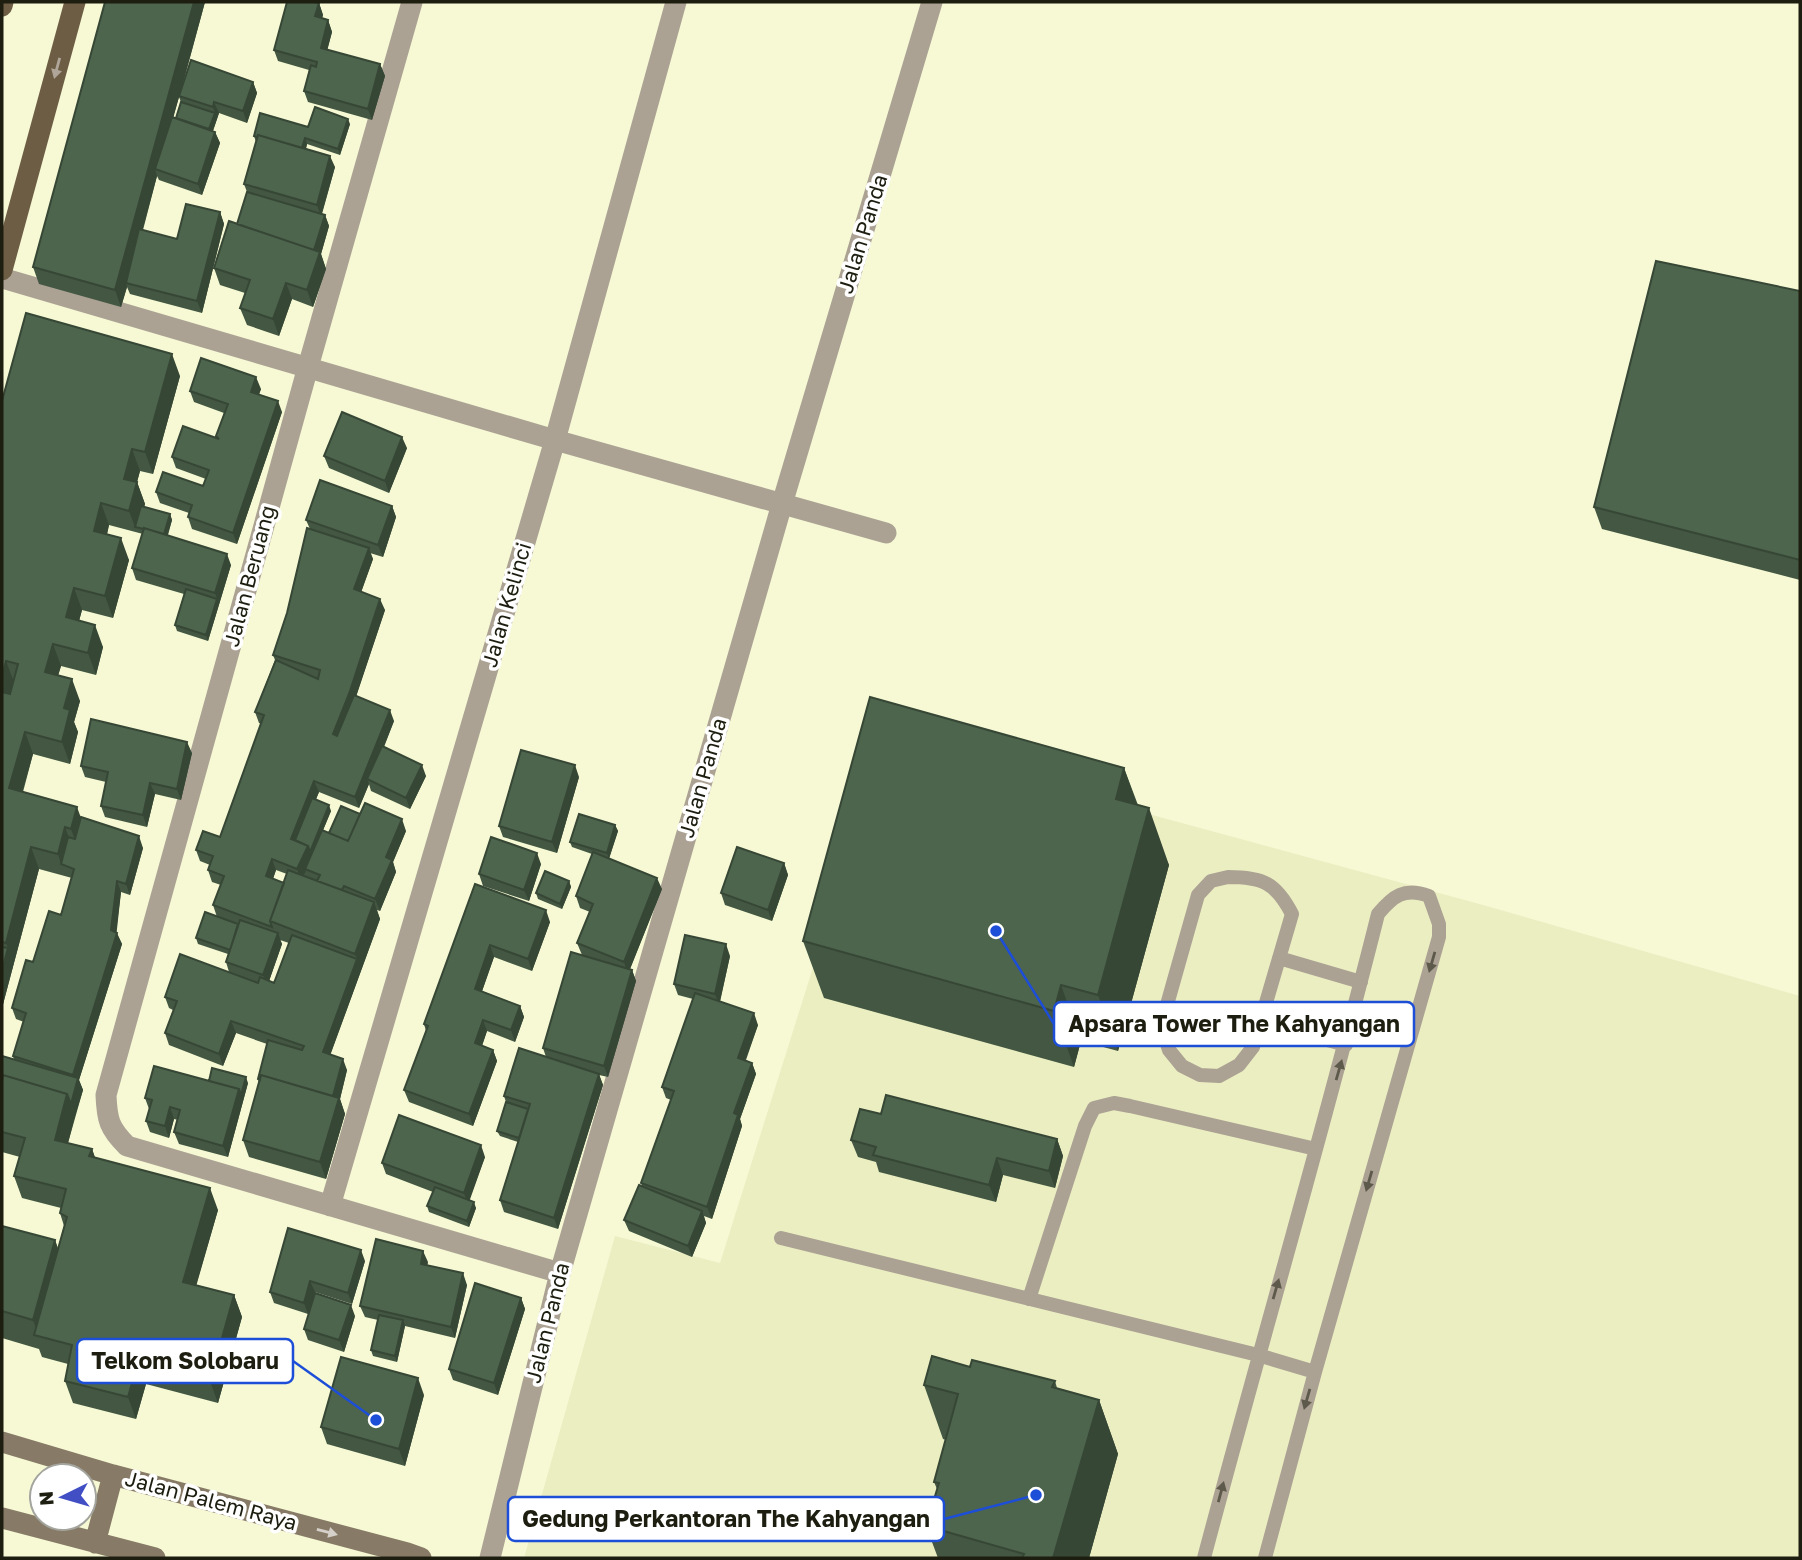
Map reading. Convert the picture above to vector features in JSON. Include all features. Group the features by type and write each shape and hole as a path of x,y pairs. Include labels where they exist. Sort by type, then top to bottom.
{"main road":[{"path":"2,270 75,2"}],"street":[{"name":"Jalan Beruang","path":"330,1206 127,1146 112,1131 107,1114 106,1095 412,2"},
{"name":"Jalan Kelinci","path":"330,1206 555,440 676,2"},
{"name":"Jalan Panda","path":"490,1558 560,1273 782,504 932,2"},
{"path":"2,278 555,440 886,533"},
{"path":"330,1206 560,1273"},
{"name":"Jalan Palem Raya","path":"2,1442 113,1475 421,1558"},
{"path":"95,1543 113,1475"},
{"path":"2,1518 155,1558"}],"lane":[{"path":"1228,877 1250,877 1266,883 1282,895 1292,914 1261,1022 1253,1047 1238,1065 1219,1076 1200,1074 1182,1066 1169,1049 1161,1026 1163,1017 1198,895 1211,881 1228,877"},
{"path":"1204,1558 1258,1355 1346,1045 1378,914 1392,897 1414,891 1429,896 1439,924 1439,937 1265,1558"},
{"path":"1279,958 1362,982"},
{"path":"1261,1022 1346,1045"},
{"path":"1029,1299 1085,1126 1094,1108 1114,1103 1122,1104 1316,1149"},
{"path":"781,1238 1258,1355 1315,1372"}],"shaded area":[{"path":"884,742 1483,905 1800,996 1800,1558 524,1558 615,1236 720,1263"}],"building":[{"path":"105,2 194,2 115,290 33,267"},
{"path":"287,2 319,3 315,16 328,20 321,48 380,64 368,109 304,91 311,65 316,67 317,62 274,50"},
{"path":"191,60 253,82 243,111 214,102 213,107 179,96"},
{"path":"181,102 215,113 209,129 176,118"},
{"path":"315,107 348,119 338,149 305,138 302,148 254,136 260,113 308,127"},
{"path":"172,117 215,132 198,184 155,169"},
{"path":"258,135 330,156 317,205 244,184"},
{"path":"247,192 325,215 314,250 237,224"},
{"path":"186,204 220,212 197,301 126,283 139,229 177,239"},
{"path":"229,221 320,252 307,290 286,283 273,319 240,308 250,280 214,268"},
{"path":"1656,261 1800,291 1800,560 1594,507"},
{"path":"26,313 172,354 145,452 132,449 124,479 137,482 129,511 101,503 94,531 121,538 105,596 74,588 66,617 95,625 88,653 53,644 45,672 72,679 64,708 70,710 62,742 25,732 9,788 77,807 71,829 65,827 58,854 31,847 6,943 2,942 2,692 10,694 18,664 6,661 2,676 2,401"},
{"path":"201,358 256,377 251,392 278,401 233,533 188,517 192,505 156,492 163,472 203,486 209,470 172,457 183,426 219,439 216,436 228,404 190,391"},
{"path":"342,412 402,437 385,481 324,456"},
{"path":"320,480 392,506 378,545 306,520"},
{"path":"141,506 170,514 164,534 135,527"},
{"path":"144,528 227,554 215,593 132,568"},
{"path":"307,528 369,548 354,589 380,599 333,734 337,736 354,695 390,710 355,797 314,781 291,839 308,846 297,869 272,859 266,876 284,883 270,921 272,927 213,905 224,876 208,870 213,856 196,850 203,831 220,837 264,715 255,712 276,660 318,679 320,670 273,655 287,613"},
{"path":"186,589 217,599 206,635 175,625"},
{"path":"870,697 1124,768 1116,799 1149,808 1098,995 1061,985 1054,1011 803,941"},
{"path":"91,719 187,742 177,789 150,783 143,815 101,806 108,772 81,766"},
{"path":"382,746 422,765 406,798 367,779"},
{"path":"521,750 575,765 552,842 499,826"},
{"path":"312,798 329,805 310,852 308,846 295,840"},
{"path":"365,803 402,819 386,857 392,860 375,899 344,886 342,890 317,881 320,875 305,869 322,830 348,841"},
{"path":"341,806 360,814 348,841 329,833"},
{"path":"579,814 615,825 607,853 570,842"},
{"path":"81,817 139,836 126,884 117,881 111,930 117,933 73,1075 13,1056 26,1013 12,1008 26,960 33,962 49,911 61,915 74,869 61,864 68,837 75,839"},
{"path":"491,837 537,853 524,890 479,874"},
{"path":"737,847 784,863 768,910 721,893"},
{"path":"593,852 657,878 624,962 577,943 593,904 576,896"},
{"path":"288,870 374,902 355,954 270,921"},
{"path":"545,871 569,881 560,904 536,893"},
{"path":"475,884 546,910 528,959 490,945 475,989 520,1006 511,1030 483,1020 475,1043 493,1050 469,1114 404,1090 428,1026 424,1024"},
{"path":"205,912 238,924 230,950 196,938"},
{"path":"240,920 278,933 263,975 226,962"},
{"path":"292,935 357,959 323,1052 343,1059 333,1096 261,1075 260,1080 258,1079 268,1040 302,1050 304,1046 231,1021 219,1054 165,1033 177,1001 165,997 180,954 258,983 260,977 274,983"},
{"path":"685,935 726,944 715,994 674,984"},
{"path":"2,947 8,948 2,970"},
{"path":"571,952 632,970 604,1066 543,1048"},
{"path":"695,993 754,1013 738,1058 752,1063 734,1113 738,1115 707,1207 641,1183 674,1091 662,1087"},
{"path":"519,1048 599,1074 554,1218 500,1200 530,1104 504,1096"},
{"path":"2,1056 78,1078 71,1104 67,1094 3,1075 2,1081"},
{"path":"154,1066 239,1089 223,1146 174,1132 180,1110 170,1107 165,1126 146,1121 152,1100 145,1098"},
{"path":"212,1068 246,1077 241,1095 239,1089 209,1081"},
{"path":"3,1075 67,1094 55,1140 92,1149 89,1156 210,1188 183,1282 234,1295 210,1381 138,1362 128,1397 65,1381 72,1345 34,1335 67,1217 60,1213 66,1189 14,1176 25,1138 2,1132"},
{"path":"261,1075 339,1098 320,1162 243,1140"},
{"path":"886,1095 1057,1139 1049,1171 997,1158 989,1185 873,1155 876,1147 851,1140 860,1109 881,1114"},
{"path":"506,1102 528,1109 519,1138 497,1131"},
{"path":"399,1115 481,1145 464,1193 382,1163"},
{"path":"639,1185 702,1211 688,1246 624,1220"},
{"path":"435,1187 474,1202 467,1221 427,1206"},
{"path":"2,1226 55,1240 33,1320 2,1311"},
{"path":"288,1228 361,1250 348,1293 310,1281 304,1303 270,1292"},
{"path":"376,1239 423,1251 421,1264 463,1273 451,1327 360,1306"},
{"path":"475,1283 521,1298 494,1383 449,1369"},
{"path":"315,1293 351,1305 339,1340 304,1329"},
{"path":"379,1315 403,1320 395,1356 371,1350"},
{"path":"932,1356 970,1367 972,1360 1055,1381 1052,1387 1099,1400 1053,1558 1022,1558 1024,1554 926,1526 939,1483 934,1482 958,1394 924,1385"},
{"path":"341,1357 418,1378 399,1449 321,1427"}],"place":[{"name":"Apsara Tower The Kahyangan","path":"996,931"},
{"name":"Telkom Solobaru","path":"376,1420"},
{"name":"Gedung Perkantoran The Kahyangan","path":"1036,1495"}]}
